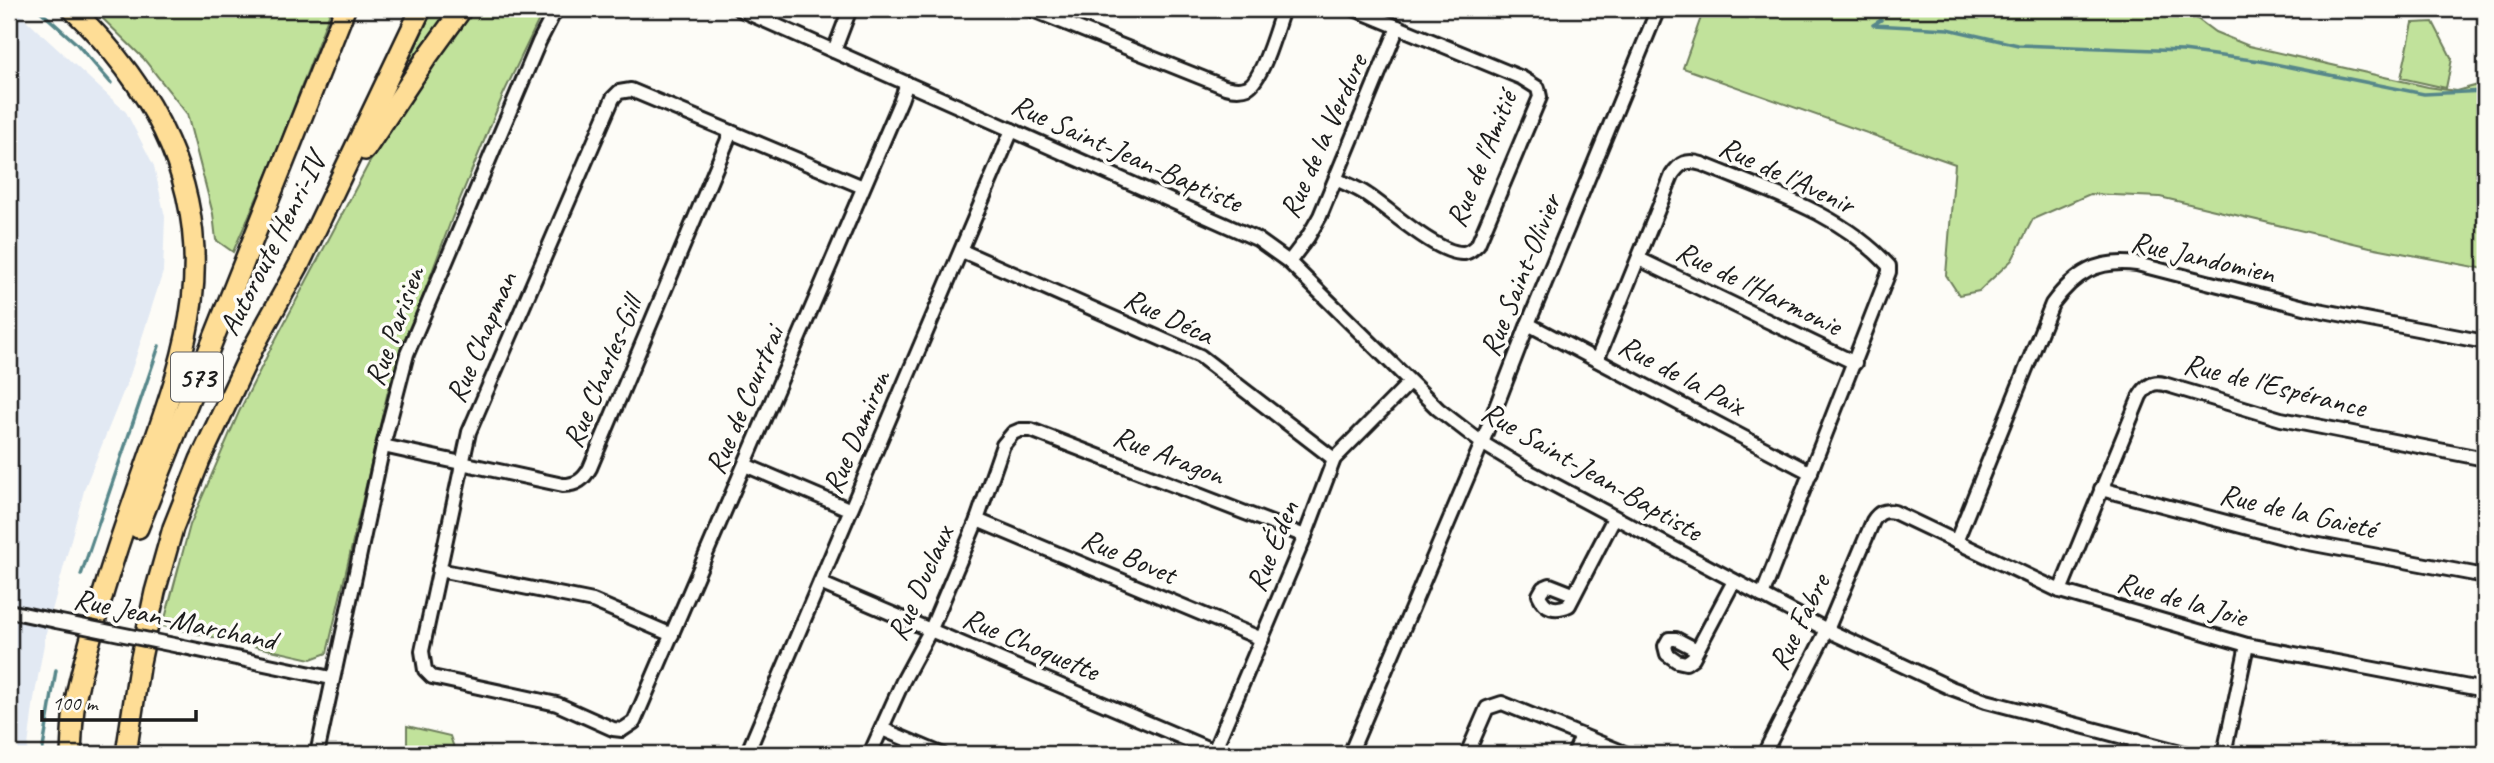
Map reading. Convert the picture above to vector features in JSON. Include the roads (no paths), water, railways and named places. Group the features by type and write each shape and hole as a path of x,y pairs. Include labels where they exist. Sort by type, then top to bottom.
{"highway":[{"path":"71,754 75,702 86,656 117,550 177,374 188,328 194,272 188,202 178,164 167,137 143,91 126,67 72,9"},
{"name":"Autoroute Henri-IV","path":"77,754 98,656 122,572 173,437 345,9"},
{"name":"Autoroute Henri-IV","path":"126,754 139,667 155,592 173,527 200,460 247,361 300,263 421,9"},
{"path":"300,263 371,140 462,9"}],"street":[{"name":"Rue Parisien","path":"317,754 331,678 383,446 407,354 542,34 556,9"},
{"path":"739,9 834,51 850,9"},
{"path":"1030,9 1230,88 1240,89 1247,87 1258,76 1283,9"},
{"name":"Rue de l'Amitié","path":"1336,179 1365,194 1422,237 1463,253 1472,250 1478,244 1540,97 1538,88 1532,82 1354,9"},
{"name":"Rue Saint-Olivier","path":"1350,754 1482,443 1658,9"},
{"path":"2405,9 2421,9"},
{"name":"Rue de la Verdure","path":"1289,262 1308,237 1336,179 1398,27"},
{"name":"Rue Saint-Jean-Baptiste","path":"834,51 1257,239 1289,262 1438,409 1482,443 1614,518 1827,630 1951,688 1986,701 2188,754"},
{"name":"Rue de Courtrai","path":"622,730 634,722 906,83"},
{"name":"Rue Chapman","path":"622,730 613,729 544,701 432,677 425,670 422,651 469,432 613,98 619,92 631,90 863,187"},
{"name":"Rue Damiron","path":"747,754 1012,130"},
{"name":"Rue Charles-Gill","path":"383,446 563,485 572,485 585,476 731,132"},
{"name":"Rue de l'Avenir","path":"1597,360 1672,175 1678,166 1686,162 1702,164 1819,213 1843,226 1889,266 1855,363 1762,596"},
{"name":"Rue Déca","path":"962,251 1200,356 1334,459"},
{"name":"Rue de l'Harmonie","path":"1640,259 1855,363"},
{"name":"Rue Jandomien","path":"1956,542 2052,304 2080,274 2100,265 2120,261 2137,264 2308,308 2485,342"},
{"name":"Rue de la Paix","path":"1528,324 1811,473"},
{"name":"Rue Éden","path":"1218,753 1334,459 1410,382"},
{"name":"Rue de l'Espérance","path":"2060,591 2140,396 2144,388 2159,383 2281,419 2485,458"},
{"name":"Rue Aragon","path":"1013,433 1031,430 1305,536"},
{"name":"Rue Duclaux","path":"870,754 903,681 931,629 1003,446 1013,433"},
{"path":"745,465 851,510"},
{"name":"Rue de la Gaieté","path":"2101,489 2298,541 2485,576"},
{"name":"Rue de la Joie","path":"1881,513 1887,510 1894,512 2060,591 2247,645 2485,690"},
{"name":"Rue Fabre","path":"1764,754 1827,630 1873,521 1881,513"},
{"path":"1573,594 1614,518"},
{"name":"Rue Bovet","path":"976,520 1262,639"},
{"path":"439,570 593,601 672,635"},
{"path":"1697,650 1734,581"},
{"name":"Rue Choquette","path":"820,583 1218,753"},
{"name":"Rue Jean-Marchand","path":"9,611 331,678"},
{"path":"2224,754 2247,645"},
{"path":"1467,754 1487,708 1502,703 1626,754"},
{"path":"882,729 941,754"},
{"path":"1574,754 1582,736"},
{"path":"2132,754 2137,740"}],"waterway":[{"path":"38,9 77,44 111,83"},
{"path":"1881,20 1873,25 1948,29 2018,45 2183,51 2260,61 2424,94 2485,91"},
{"path":"81,575 159,346"},
{"path":"42,754 56,670"}]}
